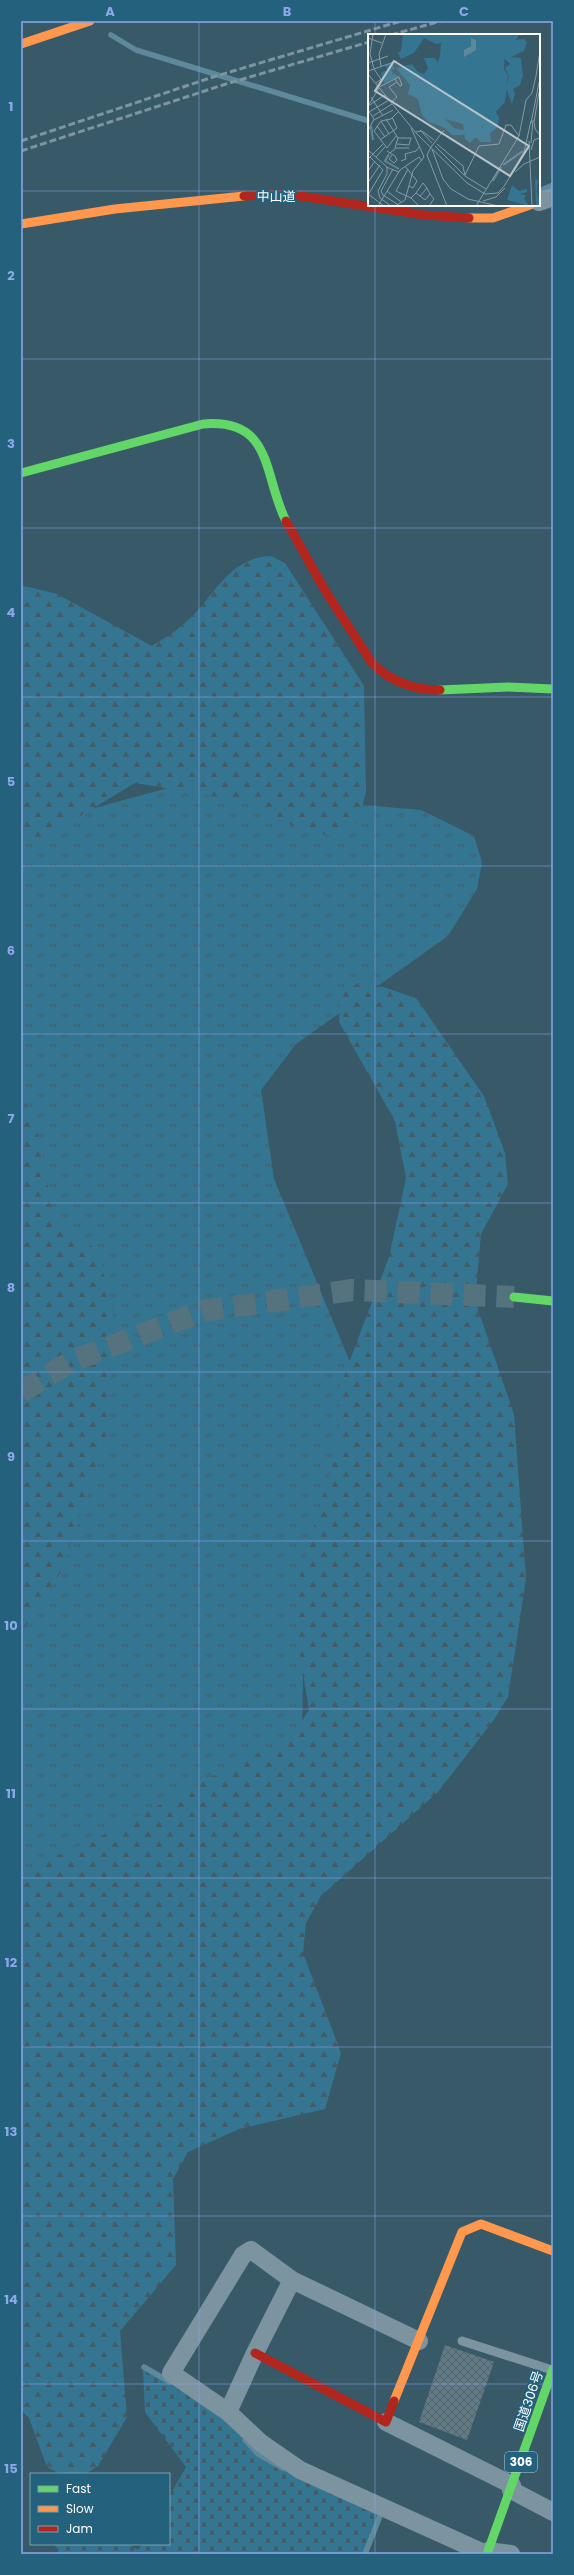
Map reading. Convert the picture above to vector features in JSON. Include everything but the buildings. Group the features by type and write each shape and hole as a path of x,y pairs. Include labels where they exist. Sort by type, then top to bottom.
{"main road":[{"path":"21,44 90,21"},
{"name":"中山道","path":"21,224 115,209 287,194 424,215 482,218 494,218 527,206"},
{"path":"21,472 203,424 220,422 239,427 253,438 266,454 276,501 287,524 363,652 379,671 401,682 425,689 527,686 553,689"},
{"path":"514,1297 553,1301"},
{"path":"255,2353 386,2422 462,2232 481,2224 553,2251"},
{"name":"国道306号","path":"487,2553 512,2488 547,2406 553,2370"}],"street":[{"path":"540,202 553,197"},
{"path":"419,2341 292,2280 251,2250 242,2254 171,2373 228,2412 261,2443 300,2470 487,2553 510,2554"},
{"path":"228,2412 255,2353 292,2280"},
{"path":"386,2422 512,2488 553,2512"}],"lane":[{"path":"462,2340 553,2370"}],"green space":[{"path":"271,556 285,563 364,686 366,791 359,821 337,838 294,827 247,798 218,797 135,783 39,841 21,839 21,585 57,594 152,646 185,623 223,580 233,571 244,563 256,558"},
{"path":"201,779 283,798 421,810 474,836 482,862 477,889 448,936 296,1044 261,1090 274,1179 357,1379 305,1594 302,1729 247,1766 21,1875 21,828"},
{"path":"362,980 416,998 484,1096 505,1153 508,1184 481,1234 475,1301 514,1414 526,1579 508,1697 493,1721 438,1792 321,1896 306,1923 303,1953 341,2053 325,2109 239,2129 188,2152 173,2179 176,2265 120,2331 127,2417 98,2466 88,2473 58,2473 47,2467 29,2418 21,2410 21,1871 91,1841 293,1734 309,1710 296,1630 300,1573 339,1442 339,1389 389,1257 406,1178 395,1121 339,1022 341,995"},
{"path":"21,1090 37,1131 54,1216 97,1250 113,1307 109,1429 61,1572 21,1633"},
{"path":"143,2369 210,2407 224,2418 257,2454 302,2481 333,2489 381,2512 362,2554 56,2554 59,2550 54,2545 130,2545 138,2550 141,2545 170,2545 170,2495 186,2467 145,2412"}],"waterway":[{"path":"111,35 136,50 368,121"},
{"path":"540,191 553,185"},
{"path":"144,2367 170,2382"},
{"path":"245,2440 258,2454 283,2468"},
{"path":"365,2554 382,2511"}],"tunnel":[{"path":"21,1392 72,1361 203,1311 352,1290 514,1297"}],"railway":[{"path":"21,141 213,77 401,21"},
{"path":"395,34 441,21"},
{"path":"21,151 226,84 368,42"}],"traffic: fast":[{"path":"21,473 203,424 226,425 243,430 254,440 262,453 286,521"},
{"path":"440,690 508,687 553,689"},
{"path":"514,1297 553,1301"},
{"path":"487,2554 553,2369"}],"traffic: slow":[{"path":"21,44 90,21"},
{"path":"21,224 115,209 244,196"},
{"path":"469,218 493,218 527,206"},
{"path":"394,2401 462,2232 481,2224 553,2251"}],"traffic: jam":[{"path":"244,196 287,194 424,215 469,218"},
{"path":"286,521 326,592 372,663 387,675 403,683 430,690 440,690"},
{"path":"255,2353 386,2422 394,2401"}]}
